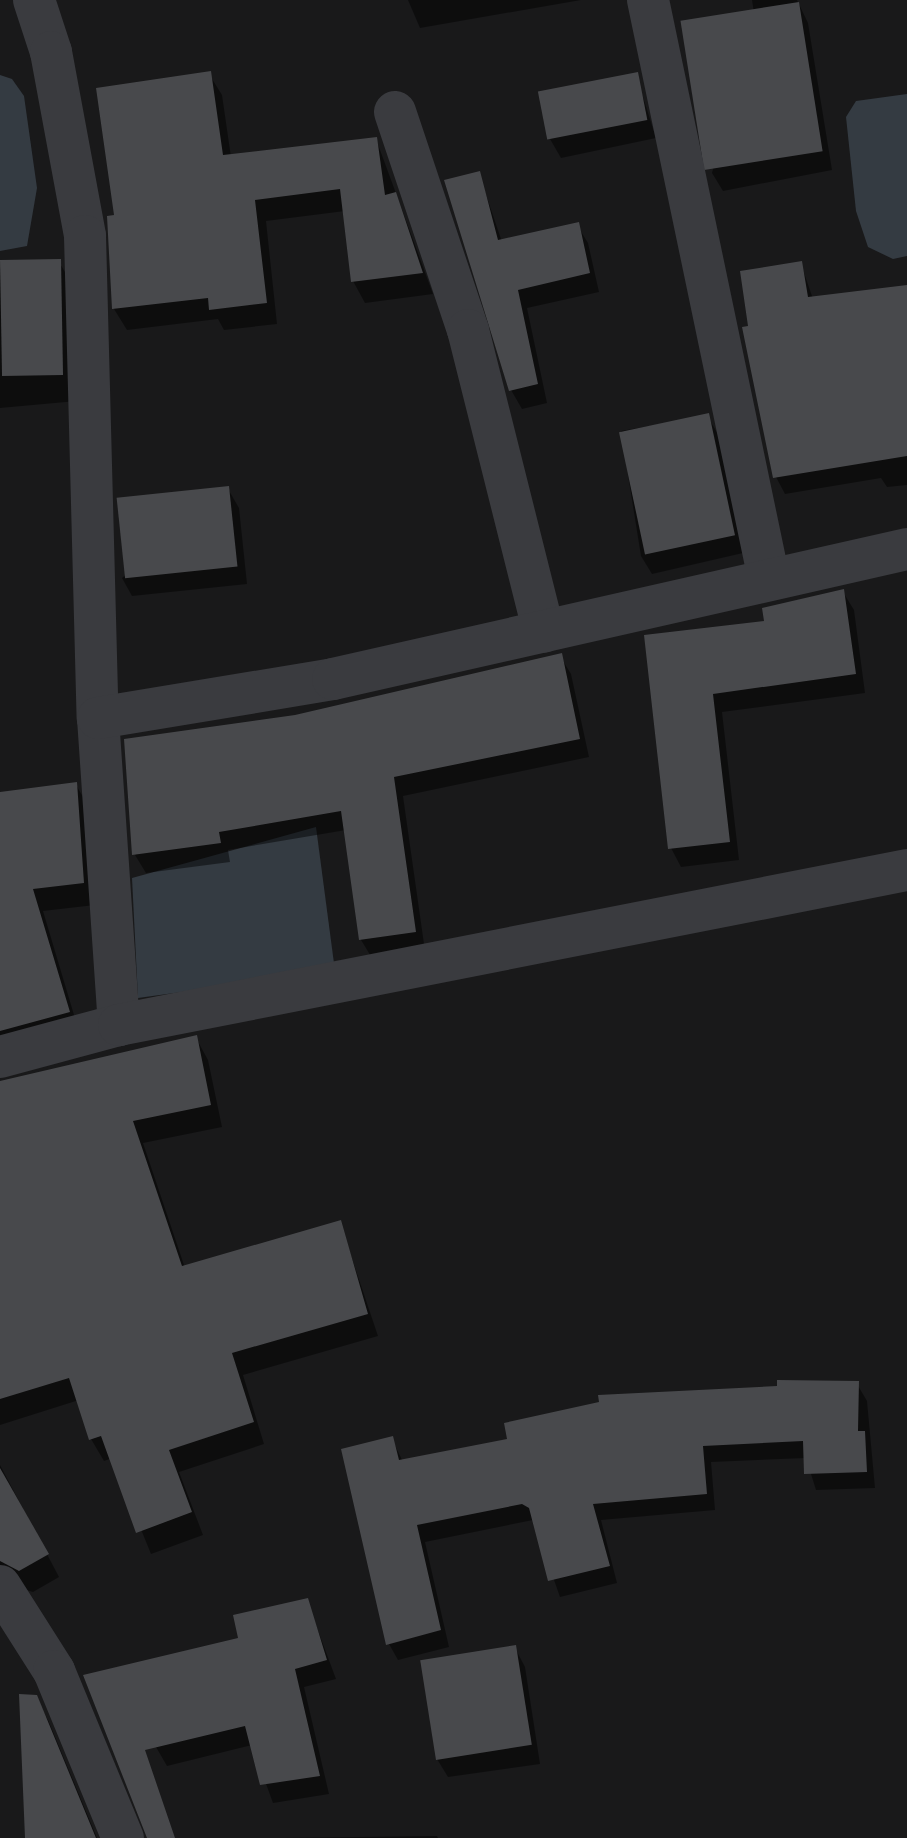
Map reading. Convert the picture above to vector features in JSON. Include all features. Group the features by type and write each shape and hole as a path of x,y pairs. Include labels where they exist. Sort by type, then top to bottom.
{"street":[{"path":"34,0 51,52 85,236 98,718 119,1024"},
{"path":"648,0 769,579"},
{"path":"395,112 468,330 544,632"},
{"path":"98,718 333,679 907,549"},
{"path":"0,1057 119,1024 907,870"},
{"path":"0,1586 54,1671 123,1838"}],"shaded area":[{"path":"0,75 12,79 24,96 37,188 27,246 0,251"},
{"path":"907,94 907,256 893,259 868,247 856,211 846,117 856,101"},
{"path":"316,827 335,971 138,998 132,878"}],"building":[{"path":"799,2 823,151 704,170 680,21"},
{"path":"211,71 223,155 377,137 385,195 396,192 423,273 351,282 340,189 255,200 267,303 209,310 208,298 112,309 107,216 114,215 96,88"},
{"path":"638,72 647,120 547,140 538,91"},
{"path":"480,171 498,240 579,222 590,273 518,290 538,384 509,391 444,180"},
{"path":"61,259 63,375 2,376 0,260"},
{"path":"802,261 808,297 907,285 907,456 773,478 742,327 748,326 740,271"},
{"path":"709,413 735,535 645,554 619,432"},
{"path":"229,486 237,567 125,578 117,498"},
{"path":"844,589 856,674 713,694 730,842 668,849 644,635 764,621 762,608"},
{"path":"562,653 580,739 394,777 416,932 359,940 341,811 219,832 221,843 132,855 124,739 295,715"},
{"path":"77,782 84,883 33,889 70,1012 0,1031 0,792"},
{"path":"197,1035 211,1105 133,1121 182,1266 341,1220 368,1314 232,1353 254,1422 169,1450 192,1512 136,1533 101,1436 89,1440 69,1378 0,1399 0,1081"},
{"path":"777,1380 859,1381 858,1431 865,1431 867,1472 804,1474 803,1441 703,1446 707,1494 593,1504 610,1566 548,1581 529,1508 522,1504 417,1525 441,1630 386,1645 341,1449 393,1436 399,1460 507,1439 504,1423 599,1402 598,1395 777,1386"},
{"path":"0,1468 49,1554 19,1571 0,1561"},
{"path":"308,1598 327,1660 295,1669 320,1776 260,1785 245,1726 145,1750 175,1838 147,1838 83,1675 238,1638 233,1615"},
{"path":"516,1645 532,1745 436,1760 420,1660"},
{"path":"19,1694 37,1695 96,1838 25,1838"}]}
